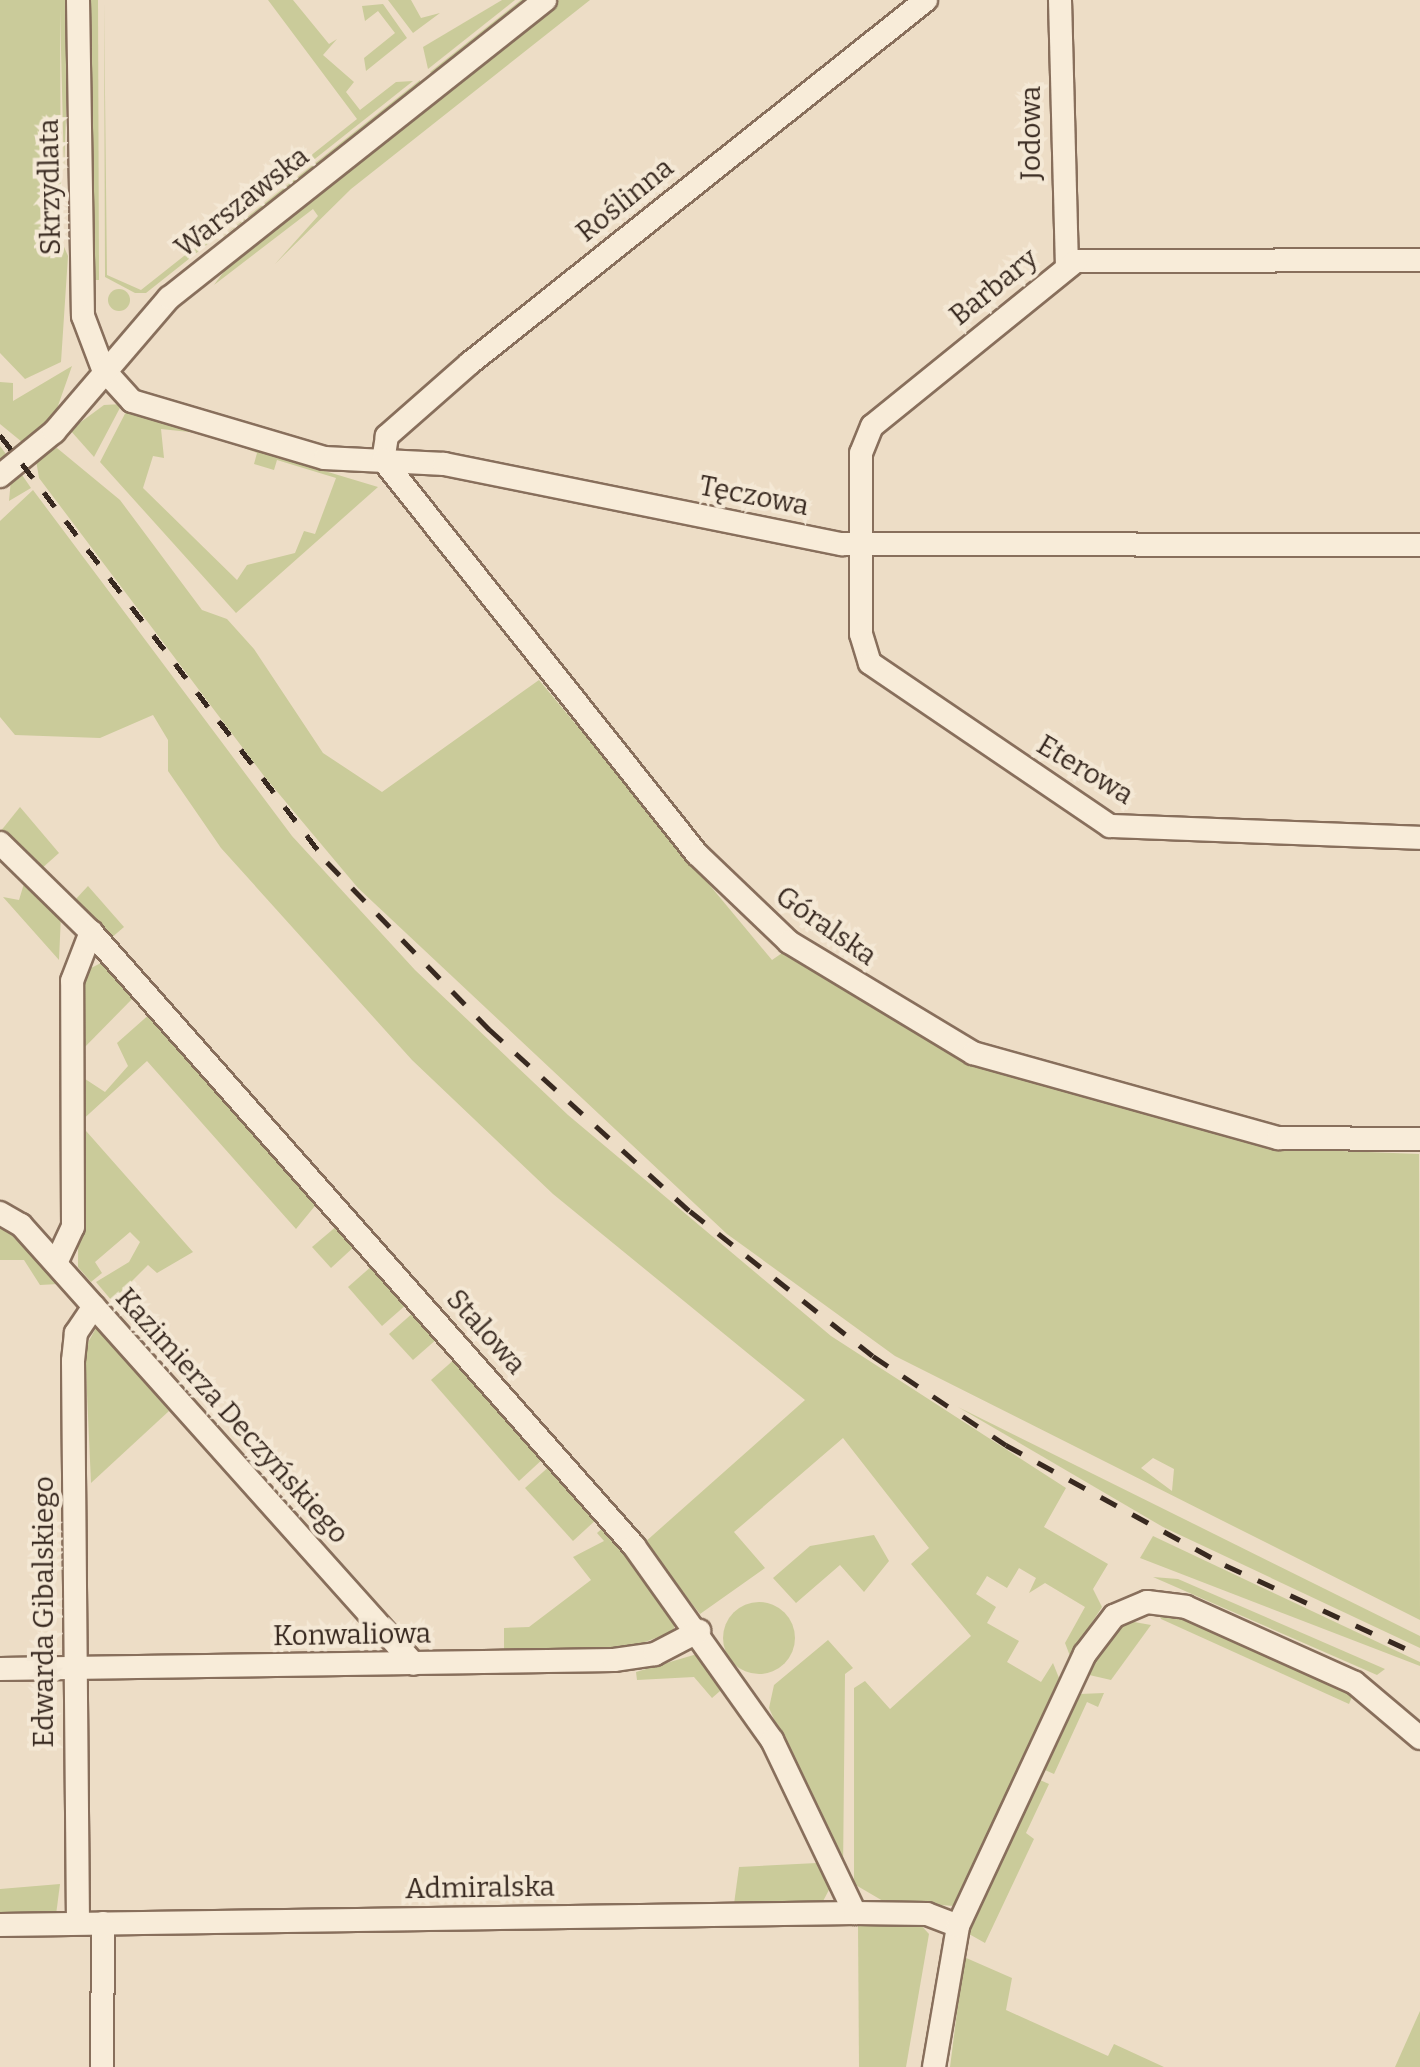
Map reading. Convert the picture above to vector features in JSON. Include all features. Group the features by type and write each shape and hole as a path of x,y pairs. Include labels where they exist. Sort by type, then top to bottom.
{"street":[{"name":"Skrzydlata","path":"78,0 82,305 103,369"},
{"name":"Warszawska","path":"0,476 54,432 103,369 168,298 545,0"},
{"name":"Roślinna","path":"382,460 387,436 470,363 926,0"},
{"name":"Jodowa","path":"1060,0 1068,265"},
{"name":"Barbary","path":"861,545 861,453 872,426 1068,265 1420,260"},
{"name":"Tęczowa","path":"103,369 132,401 324,458 382,460 861,545 1420,545"},
{"name":"Góralska","path":"382,460 697,854 812,956 973,1053 1278,1138 1420,1139"},
{"name":"Eterowa","path":"861,545 861,634 870,663 1110,826 1420,838"},
{"name":"Stalowa","path":"0,843 91,932 603,1509 699,1631 772,1740 856,1913"},
{"path":"56,1263 72,1237 72,981 91,932"},
{"name":"Kazimierza Deczyńskiego","path":"0,1213 56,1263 414,1664"},
{"name":"Edwarda Gibalskiego","path":"78,1924 74,1343 94,1306"},
{"path":"935,2066 958,1926 1085,1654 1124,1609 1186,1607 1355,1683 1420,1738"},
{"name":"Konwaliowa","path":"0,1669 614,1660 655,1654 699,1631"},
{"name":"Admiralska","path":"0,1924 856,1913 927,1914 958,1926"},
{"path":"102,2067 103,1923"}],"green space":[{"path":"0,0 70,0 64,172 60,9 61,240 68,256 61,362 25,379 0,353"},
{"path":"87,0 98,0 99,280 91,280"},
{"path":"104,0 107,275 141,290 357,119 268,0 293,0 329,44 337,39 323,55 354,82 346,92 360,110 396,82 413,81 146,293 135,293 105,277"},
{"path":"388,0 411,0 421,18 440,13 413,33"},
{"path":"502,0 515,0 428,69 423,47"},
{"path":"521,0 531,0 430,72"},
{"path":"559,0 590,0 351,189 275,264 318,216 313,209 214,285 233,259"},
{"path":"383,4 407,38 366,71 364,58 395,33 378,11 365,21 362,6"},
{"path":"420,80 420,88 213,244"},
{"path":"115,289 123,289 130,300 123,311 115,311 108,304 108,296"},
{"path":"72,366 53,420 38,437 0,466 0,446 9,458 22,442 0,424 0,382 13,383 13,401"},
{"path":"122,404 94,457 70,430 104,405"},
{"path":"129,406 208,434 161,429 164,458 153,456 143,488 237,580 247,565 295,553 304,531 315,534 336,478 277,460 274,470 254,464 257,453 228,442 378,487 236,613 100,462"},
{"path":"57,448 120,500 202,610 227,619 254,649 323,753 382,792 539,680 772,960 785,951 845,981 972,1065 1265,1148 1419,1154 1420,1620 895,1356 727,1234 358,888 264,776 39,478 36,460 20,472 31,488 9,501 11,479 44,451","holes":["1153,1458 1174,1469 1172,1491 1141,1468"]},
{"path":"33,490 292,836 415,970 568,1115 831,1336 1066,1488 1044,1527 1108,1564 1093,1589 1102,1607 1070,1656 1065,1643 1085,1607 1045,1583 1029,1593 1036,1578 1019,1568 1007,1588 987,1576 976,1594 996,1607 987,1623 1019,1641 1007,1662 1041,1682 1053,1663 1059,1678 954,1906 883,1901 854,1884 854,1688 865,1681 890,1709 971,1636 911,1564 929,1548 843,1438 734,1532 765,1568 700,1614 644,1543 805,1400 553,1194 412,1060 221,848 168,771 168,740 153,715 100,738 15,735 0,717 0,521"},
{"path":"20,807 59,853 40,870 0,832"},
{"path":"26,877 61,915 59,960 3,897 19,900"},
{"path":"88,886 124,927 110,939 74,901"},
{"path":"105,961 136,995 79,1053 83,972"},
{"path":"152,1012 319,1201 296,1229 147,1061 79,1123 193,1252 157,1273 148,1265 112,1301 96,1282 129,1262 140,1242 130,1232 95,1262 102,1273 91,1282 78,1267 79,1075 105,1092 128,1066 117,1043"},
{"path":"338,1225 356,1245 331,1268 312,1247"},
{"path":"0,1226 58,1284 40,1285 24,1260 0,1260"},
{"path":"373,1265 407,1304 382,1326 348,1287"},
{"path":"414,1312 438,1338 413,1360 389,1334"},
{"path":"96,1328 169,1411 91,1483 85,1348"},
{"path":"456,1358 545,1457 519,1481 431,1380"},
{"path":"958,1407 1420,1636 1420,1648 1163,1527"},
{"path":"552,1464 598,1518 573,1541 525,1488"},
{"path":"605,1526 674,1614 674,1631 632,1647 504,1651 504,1628 529,1627 591,1580 573,1557 604,1541 597,1533"},
{"path":"874,1535 889,1561 864,1592 840,1565 796,1603 773,1578 810,1546"},
{"path":"1153,1536 1420,1662 1420,1666 1140,1558"},
{"path":"1153,1577 1178,1579 1385,1669 1377,1675"},
{"path":"759,1602 785,1612 795,1638 785,1664 759,1674 733,1664 723,1638 733,1612"},
{"path":"1155,1607 1354,1692 1349,1704 1161,1619"},
{"path":"1123,1620 1151,1625 1111,1680 1085,1674"},
{"path":"828,1640 853,1668 845,1674 843,1874 769,1708 774,1685"},
{"path":"697,1654 727,1685 712,1698 694,1677 637,1680 636,1672"},
{"path":"1104,1693 1098,1707 1087,1702 1054,1774 1045,1770 1080,1694"},
{"path":"1040,1780 1049,1784 1026,1833 1034,1839 985,1943 969,1934"},
{"path":"817,1863 830,1888 822,1903 734,1904 739,1867"},
{"path":"60,1884 56,1915 0,1915 0,1889"},
{"path":"920,1924 929,1934 906,2067 859,2067 858,1925"},
{"path":"964,1957 1012,1978 1006,2010 1108,2056 1114,2044 1164,2067 950,2067"},
{"path":"1420,2011 1420,2067 1395,2067"}],"railway":[{"path":"0,435 327,862 489,1029 690,1211 873,1356 1006,1445 1225,1565 1420,1655"}]}
